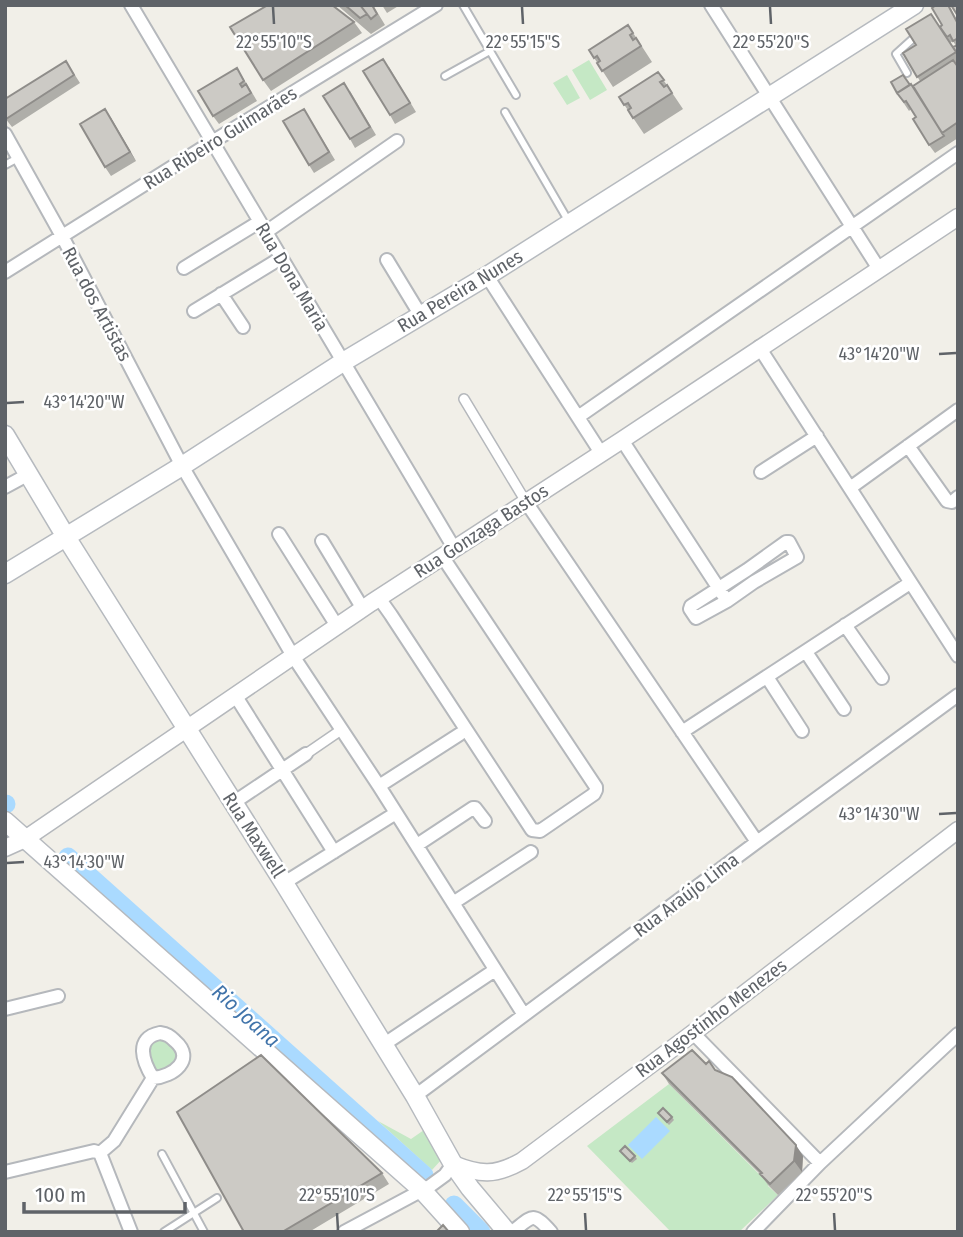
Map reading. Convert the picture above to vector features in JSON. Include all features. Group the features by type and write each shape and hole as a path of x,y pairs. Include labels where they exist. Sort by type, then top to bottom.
{"main road":[{"name":"Rua Pereira Nunes","path":"5,574 182,466 343,362 487,276 911,8"},
{"name":"Rua Maxwell","path":"5,435 415,1096 453,1164 470,1188 510,1232"},
{"path":"5,821 422,1190 460,1232"}],"street":[{"name":"Rua Dona Maria","path":"131,5 343,362 448,552 596,787 594,794 540,831 532,830 379,598"},
{"name":"Rua Ribeiro Guimarães","path":"5,272 436,5"},
{"path":"711,5 879,269"},
{"name":"Rua dos Artistas","path":"5,134 62,236 182,466 293,656 524,1015"},
{"path":"184,268 262,227 397,141"},
{"path":"578,417 958,153"},
{"name":"Rua Gonzaga Bastos","path":"5,848 25,839 448,552 958,217"},
{"path":"194,312 281,258"},
{"path":"387,260 421,316"},
{"path":"487,276 601,453"},
{"path":"221,294 243,327"},
{"path":"760,347 958,656"},
{"path":"464,399 526,502 757,842"},
{"path":"850,488 956,414"},
{"path":"761,472 817,436"},
{"path":"622,440 727,601"},
{"path":"908,446 947,501 952,502 958,497"},
{"path":"5,487 29,474"},
{"path":"279,534 337,626"},
{"path":"322,541 363,609"},
{"path":"786,542 789,542 797,557 696,618 691,606 718,589 786,542"},
{"path":"682,732 910,583"},
{"path":"845,625 882,678"},
{"path":"806,652 844,709"},
{"path":"766,677 802,731"},
{"path":"235,695 334,852"},
{"name":"Rua Araújo Lima","path":"415,1096 958,695"},
{"path":"233,803 341,730"},
{"path":"379,786 460,734"},
{"path":"417,845 473,808 485,821"},
{"path":"284,883 396,813"},
{"name":"Rua Agostinho Menezes","path":"453,1164 470,1171 486,1173 509,1168 522,1161 958,830"},
{"path":"453,903 531,852"},
{"path":"383,1045 495,970"},
{"path":"5,1009 58,996"},
{"path":"693,1033 820,1163"},
{"path":"753,1232 820,1163 958,1034"},
{"path":"100,1153 114,1141 153,1077"},
{"path":"5,1172 94,1151 100,1153"},
{"path":"100,1153 131,1232"},
{"path":"344,1232 422,1190 445,1175 453,1164"},
{"path":"510,1232 535,1217 551,1232"}],"lane":[{"path":"463,5 516,95"},
{"path":"908,73 896,54 923,31"},
{"path":"445,76 490,51"},
{"path":"505,112 570,223"},
{"path":"5,165 18,158"},
{"path":"162,1154 204,1232"},
{"path":"164,1232 216,1198"}],"green space":[{"path":"589,60 607,90 590,100 572,70"},
{"path":"567,75 580,98 567,105 553,83"},
{"path":"153,1037 172,1041 180,1057 174,1067 154,1074 146,1043"},
{"path":"669,1084 778,1195 739,1232 671,1232 587,1146"},
{"path":"378,1121 411,1139 424,1130 442,1159 432,1170"}],"water":[{"path":"656,1117 670,1131 642,1159 628,1145"}],"building":[{"path":"268,5 332,5 354,22 263,80 230,27"},
{"path":"345,5 360,5 367,14 360,18"},
{"path":"360,5 372,5 377,14 371,19"},
{"path":"936,5 948,5 958,24 958,38 953,41 940,27 942,25 932,8"},
{"path":"951,5 958,5 958,16"},
{"path":"931,14 956,52 917,77 903,53 916,45 906,29"},
{"path":"628,25 633,33 630,35 633,40 636,38 641,46 602,71 597,63 600,61 597,56 594,58 589,50"},
{"path":"383,59 410,103 390,115 363,71"},
{"path":"953,60 958,67 958,122 942,133 913,86"},
{"path":"66,61 74,75 6,119 5,99"},
{"path":"237,68 244,81 240,84 242,87 246,84 251,93 213,116 198,91"},
{"path":"658,72 664,80 660,82 664,87 667,85 672,93 633,118 628,110 631,108 628,103 624,105 619,97"},
{"path":"903,75 910,85 897,93 891,82"},
{"path":"344,83 370,127 350,139 323,96"},
{"path":"911,84 944,136 929,145 913,119 916,117 897,93"},
{"path":"105,109 130,152 105,167 80,124"},
{"path":"304,109 329,152 309,165 283,121"},
{"path":"692,1050 706,1064 709,1061 715,1070 732,1077 796,1145 794,1161 770,1184 662,1073"},
{"path":"261,1055 382,1173 282,1232 244,1232 177,1112"},
{"path":"663,1108 672,1117 667,1122 658,1113"},
{"path":"625,1146 635,1156 630,1161 620,1151"},
{"path":"443,1225 449,1232 436,1232"}],"waterway":[{"name":"Rio Joana","path":"68,857 424,1175"},
{"name":"Rio Joana","path":"454,1205 481,1232"}]}
